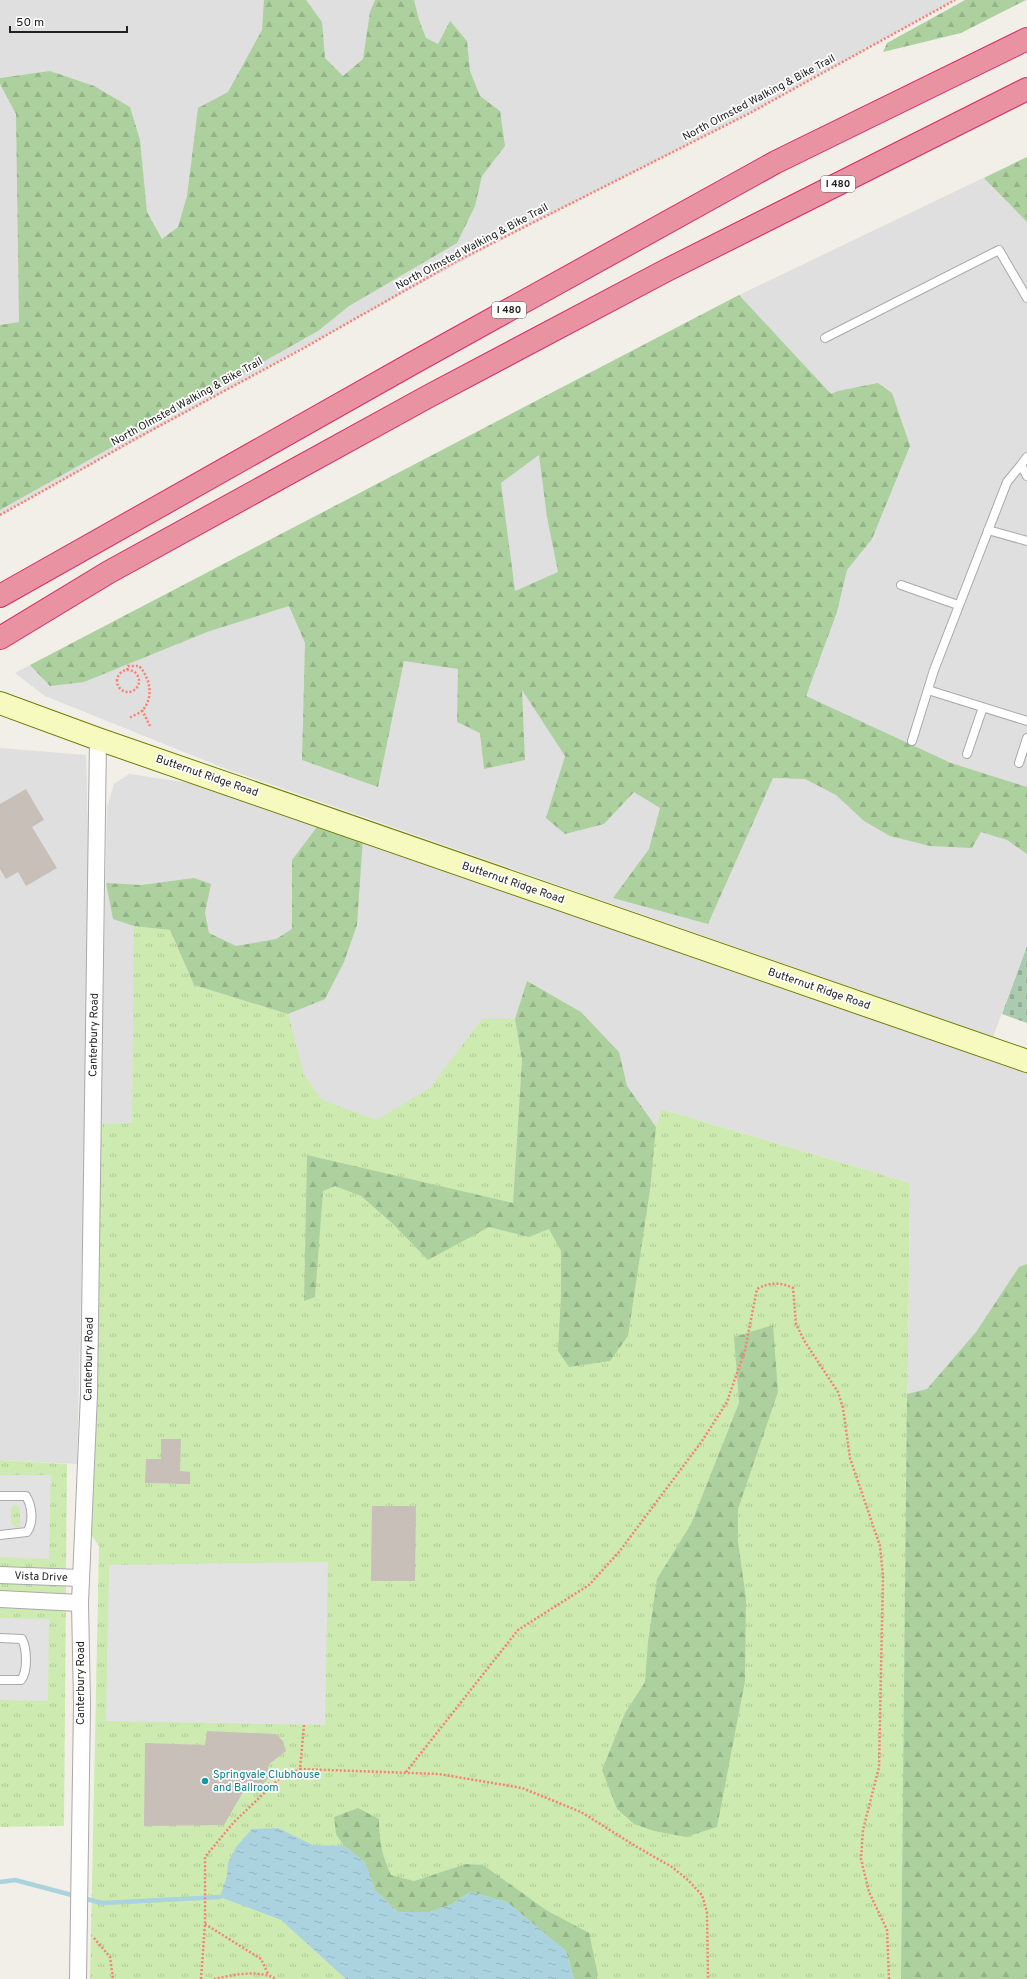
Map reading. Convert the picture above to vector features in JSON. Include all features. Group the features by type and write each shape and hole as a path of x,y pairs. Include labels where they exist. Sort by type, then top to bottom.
{"highway":[{"name":"I 480","path":"0,596 406,366 776,162 1027,39"},
{"name":"I 480","path":"0,638 109,572 428,396 665,271 1022,93"}],"street":[{"name":"Butternut Ridge Road","path":"1,703 98,739 1027,1061"},
{"name":"Canterbury Road","path":"78,1979 82,1704 80,1603 89,1394 98,739"},
{"name":"Vista Drive","path":"0,1575 81,1578"},
{"path":"0,1599 80,1603"}],"lane":[{"path":"825,338 998,250 1027,298"},
{"path":"912,741 958,605 1007,482 1027,457"},
{"path":"1021,465 1027,476"},
{"path":"988,530 1027,541"},
{"path":"901,585 958,605"},
{"path":"928,690 1027,721"},
{"path":"967,754 983,707"},
{"path":"1019,763 1027,738"},
{"path":"0,1496 26,1496 30,1503 31,1526 27,1532 0,1535"},
{"path":"0,1638 22,1639 25,1645 25,1675 21,1680 0,1680"}],"path":[{"name":"North Olmsted Walking & Bike Trail","path":"0,515 139,437 302,349 455,262 756,110 955,0"},
{"path":"127,670 134,672 139,678 136,688 130,691 121,688 118,682 119,676 127,670 128,666 139,666 145,672 150,683 148,696 142,710 129,718"},
{"path":"142,710 150,726"},
{"path":"406,1772 518,1630 589,1585 619,1552 702,1441 727,1402 745,1350 757,1290 767,1284 782,1283 793,1288 796,1324 805,1342 838,1392 843,1408 850,1458 880,1546 883,1576 879,1767 863,1830 861,1859 869,1892 887,1930 889,1979"},
{"path":"300,1769 304,1725"},
{"path":"201,1979 205,1924 206,1857 234,1822 280,1778 300,1769 440,1774 522,1788 581,1812 636,1847 672,1867 688,1880 702,1895 707,1912 708,1979"},
{"path":"205,1924 261,1959 268,1974 276,1979"},
{"path":"91,1935 110,1957 113,1979"},
{"path":"214,1979 234,1975 268,1974"}],"shaded area":[{"path":"0,0 955,0 750,113 518,231 0,515"},
{"path":"1027,157 1027,946 993,1037 221,767 45,696 15,673 739,295"},
{"path":"0,748 86,755 90,912 77,1464 0,1460"},
{"path":"129,774 211,786 1027,1069 1027,1979 901,1979 910,1183 661,1109 627,1230 92,1536 107,807 114,784"},
{"path":"0,1475 51,1475 49,1559 0,1557","holes":["14,1505 18,1506 20,1509 20,1526 17,1528 11,1523 11,1508"]},
{"path":"328,1562 325,1725 106,1721 109,1565"},
{"path":"0,1618 49,1619 48,1701 0,1700"}],"green space":[{"path":"264,0 306,0 322,22 325,58 343,76 363,59 370,12 375,0 414,0 419,20 426,38 438,44 450,21 467,41 470,71 480,96 500,111 505,146 482,176 475,206 457,243 349,306 318,331 0,510 0,325 19,322 16,114 0,84 0,78 50,71 94,86 130,107 140,140 147,212 162,239 178,227 187,196 198,108 228,92 262,30"},
{"path":"965,0 1026,0 961,33 883,52 887,43"},
{"path":"1027,157 1027,222 984,178"},
{"path":"739,295 831,394 838,391 878,383 892,393 910,446 872,539 847,570 837,612 806,696 951,763 1027,787 1027,854 1007,840 981,832 972,848 930,846 890,836 864,821 836,795 805,779 773,778 708,924 613,898 649,849 660,808 634,792 604,824 565,834 546,818 565,756 522,690 525,760 484,769 480,733 457,722 458,669 404,661 378,787 302,760 305,643 289,606 207,632 84,682 50,686 30,665","holes":["539,455 547,517 558,572 515,591 501,483"]},
{"path":"320,823 363,838 357,925 344,962 325,999 288,1014 194,985 170,930 134,926 113,919 106,883 141,885 194,878 211,884 205,913 209,933 236,946 276,939 292,929 292,860"},
{"path":"134,926 170,930 194,985 288,1014 304,1075 322,1100 376,1120 430,1088 482,1019 515,1019 522,1060 513,1203 627,1230 661,1109 910,1183 901,1979 90,1979 99,1546 92,1536 101,1124 132,1123"},
{"path":"1027,946 1027,1023 1002,1014"},
{"path":"527,981 581,1012 619,1052 627,1086 656,1127 650,1190 628,1336 610,1361 569,1367 558,1351 561,1295 561,1251 549,1229 529,1237 489,1227 428,1260 393,1224 361,1196 335,1186 323,1191 315,1297 304,1301 307,1155 513,1203 522,1060 515,1019"},
{"path":"1027,1264 1027,1979 901,1979 907,1394 927,1389 976,1332 1019,1267"},
{"path":"773,1325 778,1392 738,1509 738,1542 746,1598 745,1681 717,1827 686,1837 654,1831 634,1824 617,1809 602,1770 625,1713 645,1682 648,1642 657,1579 691,1524 739,1403 734,1337"},
{"path":"0,1460 67,1464 64,1826 0,1827"},
{"path":"358,1808 379,1819 382,1848 385,1861 391,1875 414,1881 466,1864 483,1865 546,1910 589,1933 598,1975 597,1979 574,1979 566,1951 507,1902 470,1892 452,1904 430,1912 398,1912 375,1890 365,1862 344,1846 336,1834 334,1817"}],"water":[{"path":"278,1828 313,1845 344,1846 365,1862 375,1890 398,1912 430,1912 452,1904 470,1892 507,1902 566,1951 574,1979 346,1979 281,1920 220,1897 227,1876 228,1863 236,1847 252,1829"}],"building":[{"path":"26,789 44,820 32,827 57,868 26,886 18,872 6,879 0,869 0,804"},
{"path":"161,1439 181,1439 180,1471 190,1472 190,1484 145,1483 146,1459 161,1459"},
{"path":"372,1506 416,1506 415,1581 371,1581"},
{"name":"Springvale Clubhouse and Ballroom","path":"207,1731 276,1734 283,1741 286,1751 268,1765 269,1777 263,1784 247,1785 224,1825 144,1826 145,1743 205,1745"}],"waterway":[{"path":"0,1882 15,1880 102,1903 220,1897"}],"place":[{"name":"Springvale Clubhouse and Ballroom","path":"205,1781"}]}
